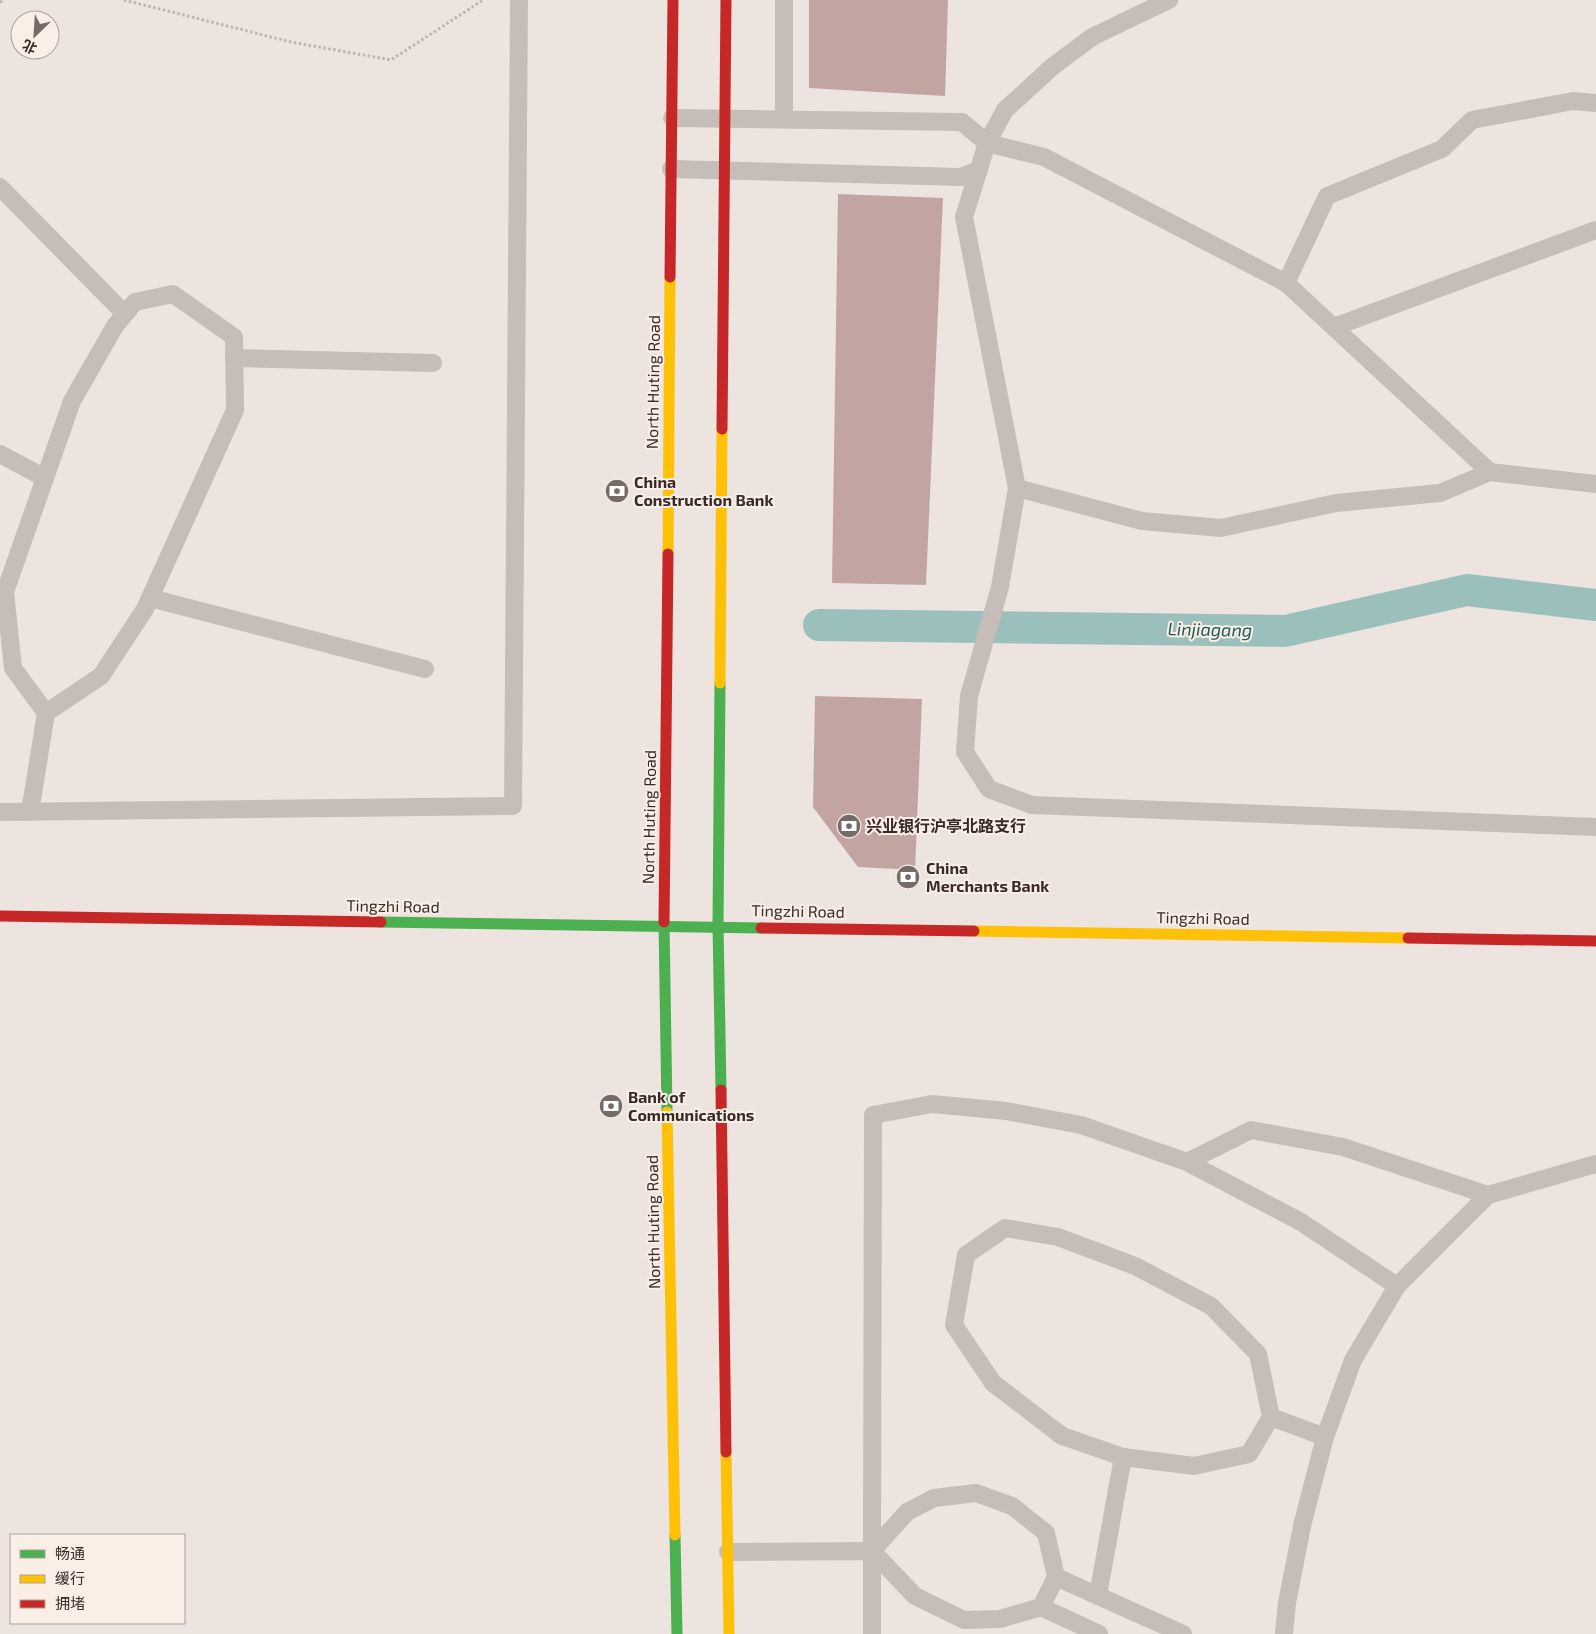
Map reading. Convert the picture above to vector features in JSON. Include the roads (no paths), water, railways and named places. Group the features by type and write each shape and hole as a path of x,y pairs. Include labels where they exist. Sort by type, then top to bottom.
{"street":[{"name":"North Huting Road","path":"673,0 664,927 677,1634"},
{"path":"726,0 718,926 729,1634"},
{"name":"Tingzhi Road","path":"0,916 1596,941"}],"lane":[{"path":"0,812 513,806 519,0"},
{"path":"784,0 784,108"},
{"path":"1169,0 1092,37 1052,67 1005,110 987,143 964,217 1017,488 1000,587 968,696 965,752 989,789 1032,805 1596,826"},
{"path":"1286,283 1327,196 1442,150 1472,120 1573,101 1596,103"},
{"path":"672,118 962,122 987,143 1044,157 1286,283 1490,472"},
{"path":"671,169 962,177 978,170"},
{"path":"0,187 125,314"},
{"path":"1334,327 1596,230"},
{"path":"30,812 46,713 13,668 6,653 5,592 72,401 115,326 135,302 173,294 234,337 235,410 145,609 101,676 46,713"},
{"path":"234,358 433,363"},
{"path":"0,454 45,478"},
{"path":"1017,488 1142,521 1221,528 1336,503 1440,493 1490,472 1596,484"},
{"path":"150,598 425,669"},
{"path":"872,1634 873,1115 932,1104 1006,1111 1081,1125 1187,1162 1301,1222 1397,1286"},
{"path":"1187,1162 1251,1130 1343,1147 1488,1195"},
{"path":"1284,1634 1302,1526 1325,1437 1353,1360 1397,1286 1488,1195 1596,1164"},
{"path":"1004,1228 1058,1237 1135,1266 1211,1306 1258,1354 1271,1417 1249,1454 1194,1466 1123,1457 1062,1436 993,1383 954,1325 966,1255 1004,1228"},
{"path":"1271,1417 1325,1437"},
{"path":"1098,1596 1123,1457"},
{"path":"872,1551 907,1512 934,1498 976,1493 1012,1506 1046,1533 1056,1577 1041,1607"},
{"path":"728,1552 872,1551 915,1596 964,1620 1000,1619 1041,1607 1099,1634"},
{"path":"1056,1577 1183,1634"}],"waterway":[{"name":"Linjiagang","path":"819,625 1285,631 1467,590 1596,605"}],"place":[{"name":"China Construction Bank","path":"617,491"},
{"name":"兴业银行沪亭北路支行","path":"849,826"},
{"name":"China Merchants Bank","path":"908,877"},
{"name":"Bank of Communications","path":"611,1106"}]}
